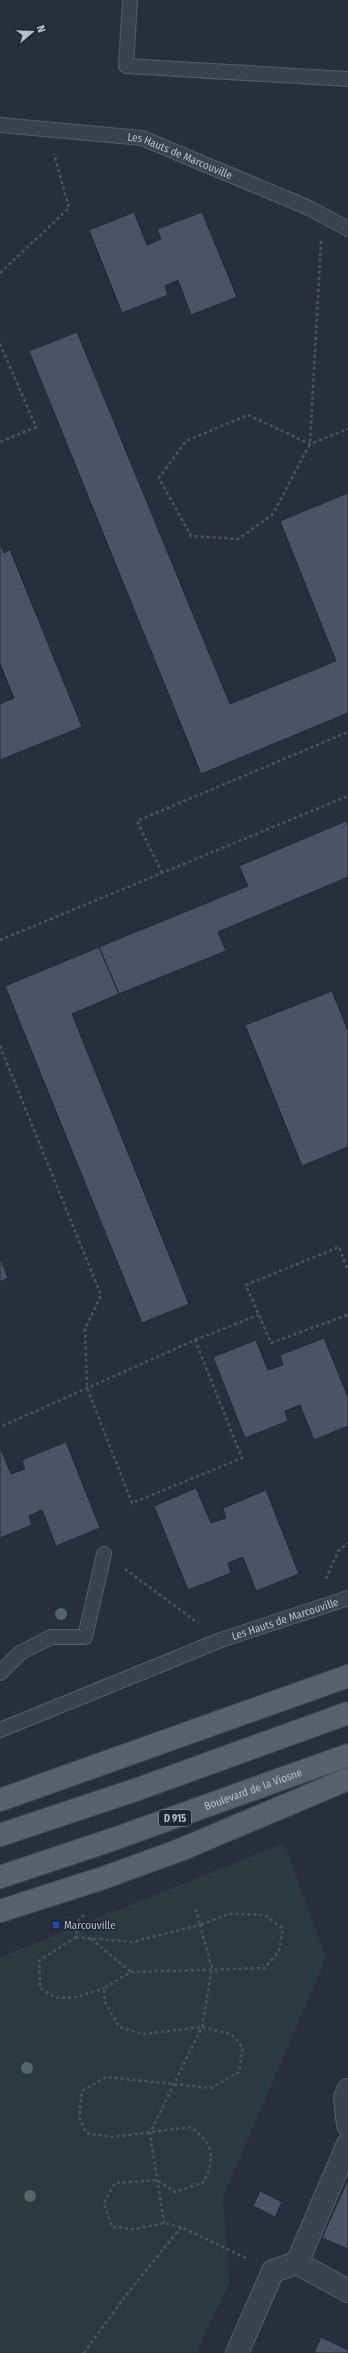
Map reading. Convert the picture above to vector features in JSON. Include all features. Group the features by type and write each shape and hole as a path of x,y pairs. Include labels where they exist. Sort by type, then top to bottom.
{"main road":[{"path":"0,1800 348,1676"},
{"path":"0,1835 138,1789 348,1713"},
{"name":"Boulevard de la Viosne","path":"0,1877 111,1840 348,1755"},
{"path":"0,1911 180,1850 348,1779"}],"street":[{"path":"348,2090 345,2098 348,2125"},
{"path":"297,2263 348,2144"},
{"path":"238,2353 273,2271 297,2263 348,2291"}],"lane":[{"path":"130,0 126,66 348,80"},
{"name":"Les Hauts de Marcouville","path":"0,125 142,138 309,208 348,229"},
{"path":"0,1673 20,1654 51,1637 85,1637 104,1554"},
{"name":"Les Hauts de Marcouville","path":"0,1730 221,1640 348,1598"}],"path":[{"path":"0,273 69,208 46,129"},
{"path":"322,216 310,444 272,514 238,539 192,536 159,478 186,442 248,415 310,444 348,429"},
{"path":"0,344 36,427 0,442"},
{"path":"162,873 137,821 348,732"},
{"path":"0,940 348,796"},
{"path":"0,1046 100,1295 85,1329 87,1388 132,1503 242,1458 195,1340"},
{"path":"348,1271 339,1247 246,1286 271,1343 347,1314 348,1319"},
{"path":"0,1427 195,1340 258,1315"},
{"path":"318,1608 324,1582 338,1551 348,1543"},
{"path":"104,1554 221,1640"},
{"path":"164,2223 150,2133 202,2028 212,1968 196,1909"},
{"path":"76,1937 80,1920 88,1910"},
{"path":"229,1914 265,1915 283,1929 279,1951 265,1968 212,1968 131,1972 104,1988 78,1997 56,1998 40,1988 39,1961 76,1937 90,1939 132,1942 200,1925 229,1914"},
{"path":"90,1939 131,1972"},
{"path":"104,1988 106,2002 119,2028 143,2034 202,2028 231,2034 244,2048 239,2072 211,2088 106,2077 82,2091 79,2117 86,2133 112,2137 191,2127 207,2140 212,2164 204,2182 175,2192 157,2180 115,2183 104,2203 112,2227 135,2229 164,2223 181,2227 273,2271"},
{"path":"84,2353 127,2294 181,2227"}],"shaded area":[{"path":"284,1843 326,1958 223,2197 229,2284 196,2353 0,2353 0,1957"}],"building":[{"path":"134,212 147,245 161,239 157,229 202,212 237,297 191,315 178,280 165,286 168,295 122,313 89,230"},
{"path":"77,332 230,704 336,661 280,521 348,493 348,713 201,774 29,351"},
{"path":"0,543 4,553 10,550 82,727 0,760 0,704 14,698 0,664"},
{"path":"346,821 348,825 348,877 218,932 226,951 119,994 99,947 248,886 239,866"},
{"path":"99,947 119,994 72,1014 189,1304 142,1323 5,986"},
{"path":"332,991 348,1031 348,1147 302,1166 245,1025"},
{"path":"0,1258 8,1278 0,1282"},
{"path":"324,1338 348,1397 348,1426 314,1440 300,1405 285,1411 288,1421 245,1438 213,1357 256,1340 268,1370 283,1365 280,1355"},
{"path":"66,1442 100,1528 56,1546 42,1510 29,1516 32,1525 0,1538 0,1447 11,1474 25,1469 22,1460"},
{"path":"196,1488 211,1523 226,1518 223,1508 266,1490 299,1574 256,1591 243,1557 228,1563 231,1573 188,1590 154,1506"},
{"path":"348,2179 348,2249 322,2238"},
{"path":"260,2191 282,2202 275,2217 253,2206"},
{"path":"321,2337 348,2350 348,2353 314,2353"}],"place":[{"name":"Marcouville","path":"56,1925"}]}
